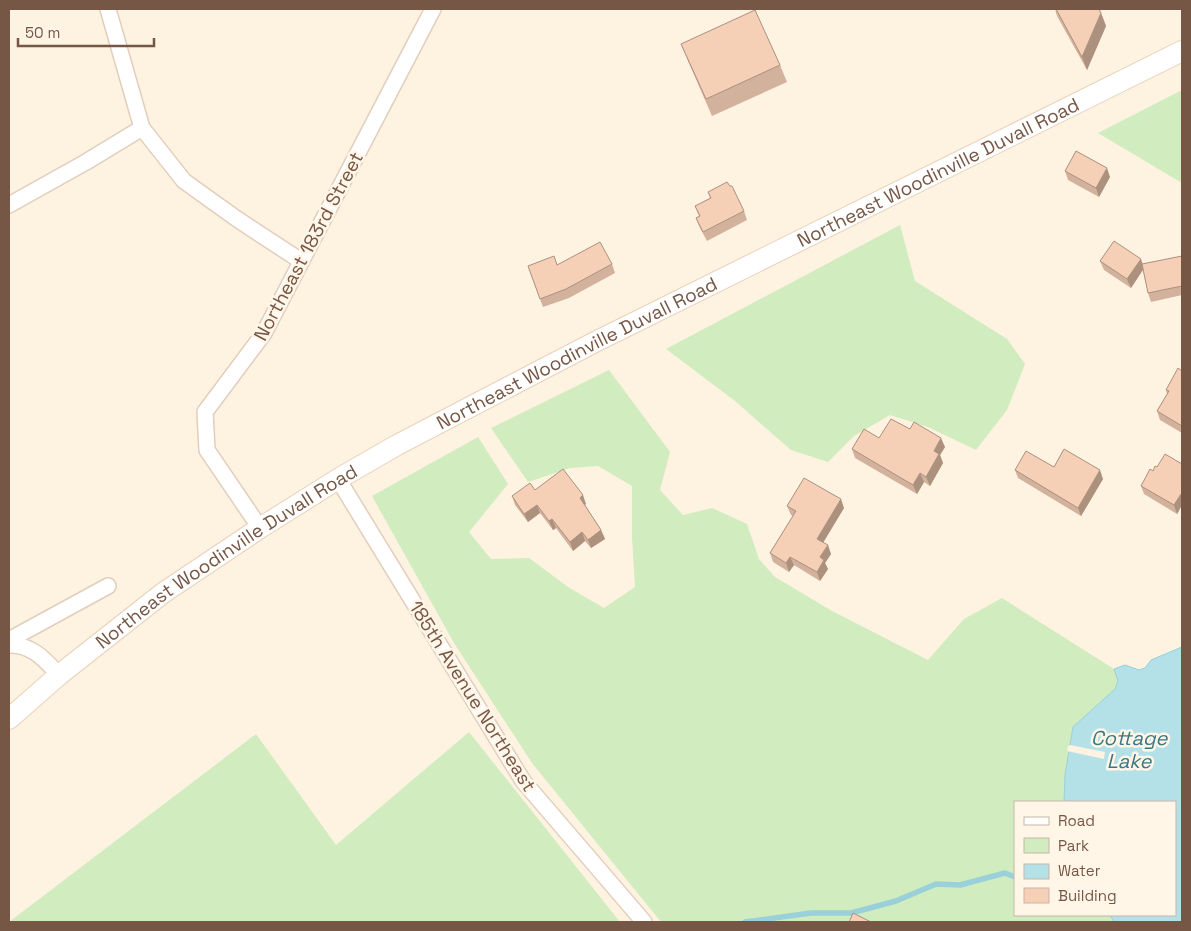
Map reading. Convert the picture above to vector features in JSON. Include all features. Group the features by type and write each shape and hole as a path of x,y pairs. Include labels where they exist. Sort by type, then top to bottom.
{"main road":[{"name":"Northeast Woodinville Duvall Road","path":"9,719 59,675 162,593 338,479 413,436 587,346 1182,51"}],"street":[{"path":"108,9 142,128 184,181 237,219 302,261"},
{"name":"Northeast 183rd Street","path":"260,528 208,450 205,412 264,333 433,9"},
{"path":"9,205 142,128"},
{"name":"185th Avenue Northeast","path":"338,479 523,781 644,922"},
{"path":"9,640 108,586"},
{"path":"9,645 23,646 38,653 59,675"}],"green space":[{"path":"1182,90 1182,183 1098,133"},
{"path":"900,225 915,281 1007,339 1025,364 1007,410 976,450 928,427 890,415 854,436 828,462 791,450 735,401 666,349"},
{"path":"609,370 670,452 660,490 683,515 712,508 747,524 759,559 775,577 832,611 928,660 964,619 1002,598 1114,669 1118,681 1115,689 1073,727 1065,775 1064,801 1014,801 1014,916 1111,916 1114,922 661,922 532,763 454,643 372,496 478,437 508,484 469,532 491,559 529,558 568,587 604,608 635,587 632,486 598,466 570,468 528,482 491,428"},
{"path":"469,732 620,922 9,922 256,734 336,845"}],"water":[{"name":"Cottage Lake","path":"1182,647 1182,922 1114,922 1111,916 1176,916 1176,801 1064,801 1065,775 1073,727 1115,689 1118,681 1114,669 1125,665 1139,670 1145,668 1151,660"}],"pier":[{"path":"1070,745 1105,752 1104,759 1067,751"}],"building":[{"path":"1056,9 1099,9 1101,13 1082,57"},
{"path":"755,10 780,65 706,99 681,44"},
{"path":"1076,151 1107,168 1096,188 1065,171"},
{"path":"727,182 732,186 744,211 703,232 696,218 700,216 695,206 711,198 708,192"},
{"path":"1114,241 1141,259 1127,279 1100,261"},
{"path":"600,242 612,264 566,289 540,299 528,266 554,256 557,265"},
{"path":"1182,256 1182,286 1148,293 1142,264"},
{"path":"1178,368 1182,371 1182,426 1157,411 1169,391 1166,390"},
{"path":"891,419 910,429 914,422 941,438 934,451 939,454 926,477 920,473 913,485 852,449 864,429 879,438"},
{"path":"1064,449 1100,470 1078,508 1015,470 1026,451 1054,467"},
{"path":"1165,454 1182,464 1182,495 1174,505 1141,486 1150,469 1153,471 1155,466 1157,467"},
{"path":"563,469 583,495 580,498 601,530 588,540 582,532 570,542 552,519 549,521 537,505 524,514 512,496 530,483 535,490"},
{"path":"804,478 841,499 817,539 828,545 820,557 824,560 817,572 790,557 786,563 770,553 796,511 787,506"},
{"path":"853,913 871,922 849,922"}],"waterway":[{"path":"745,922 811,913 851,913 896,901 936,884 960,885 1005,873 1014,877"}]}
